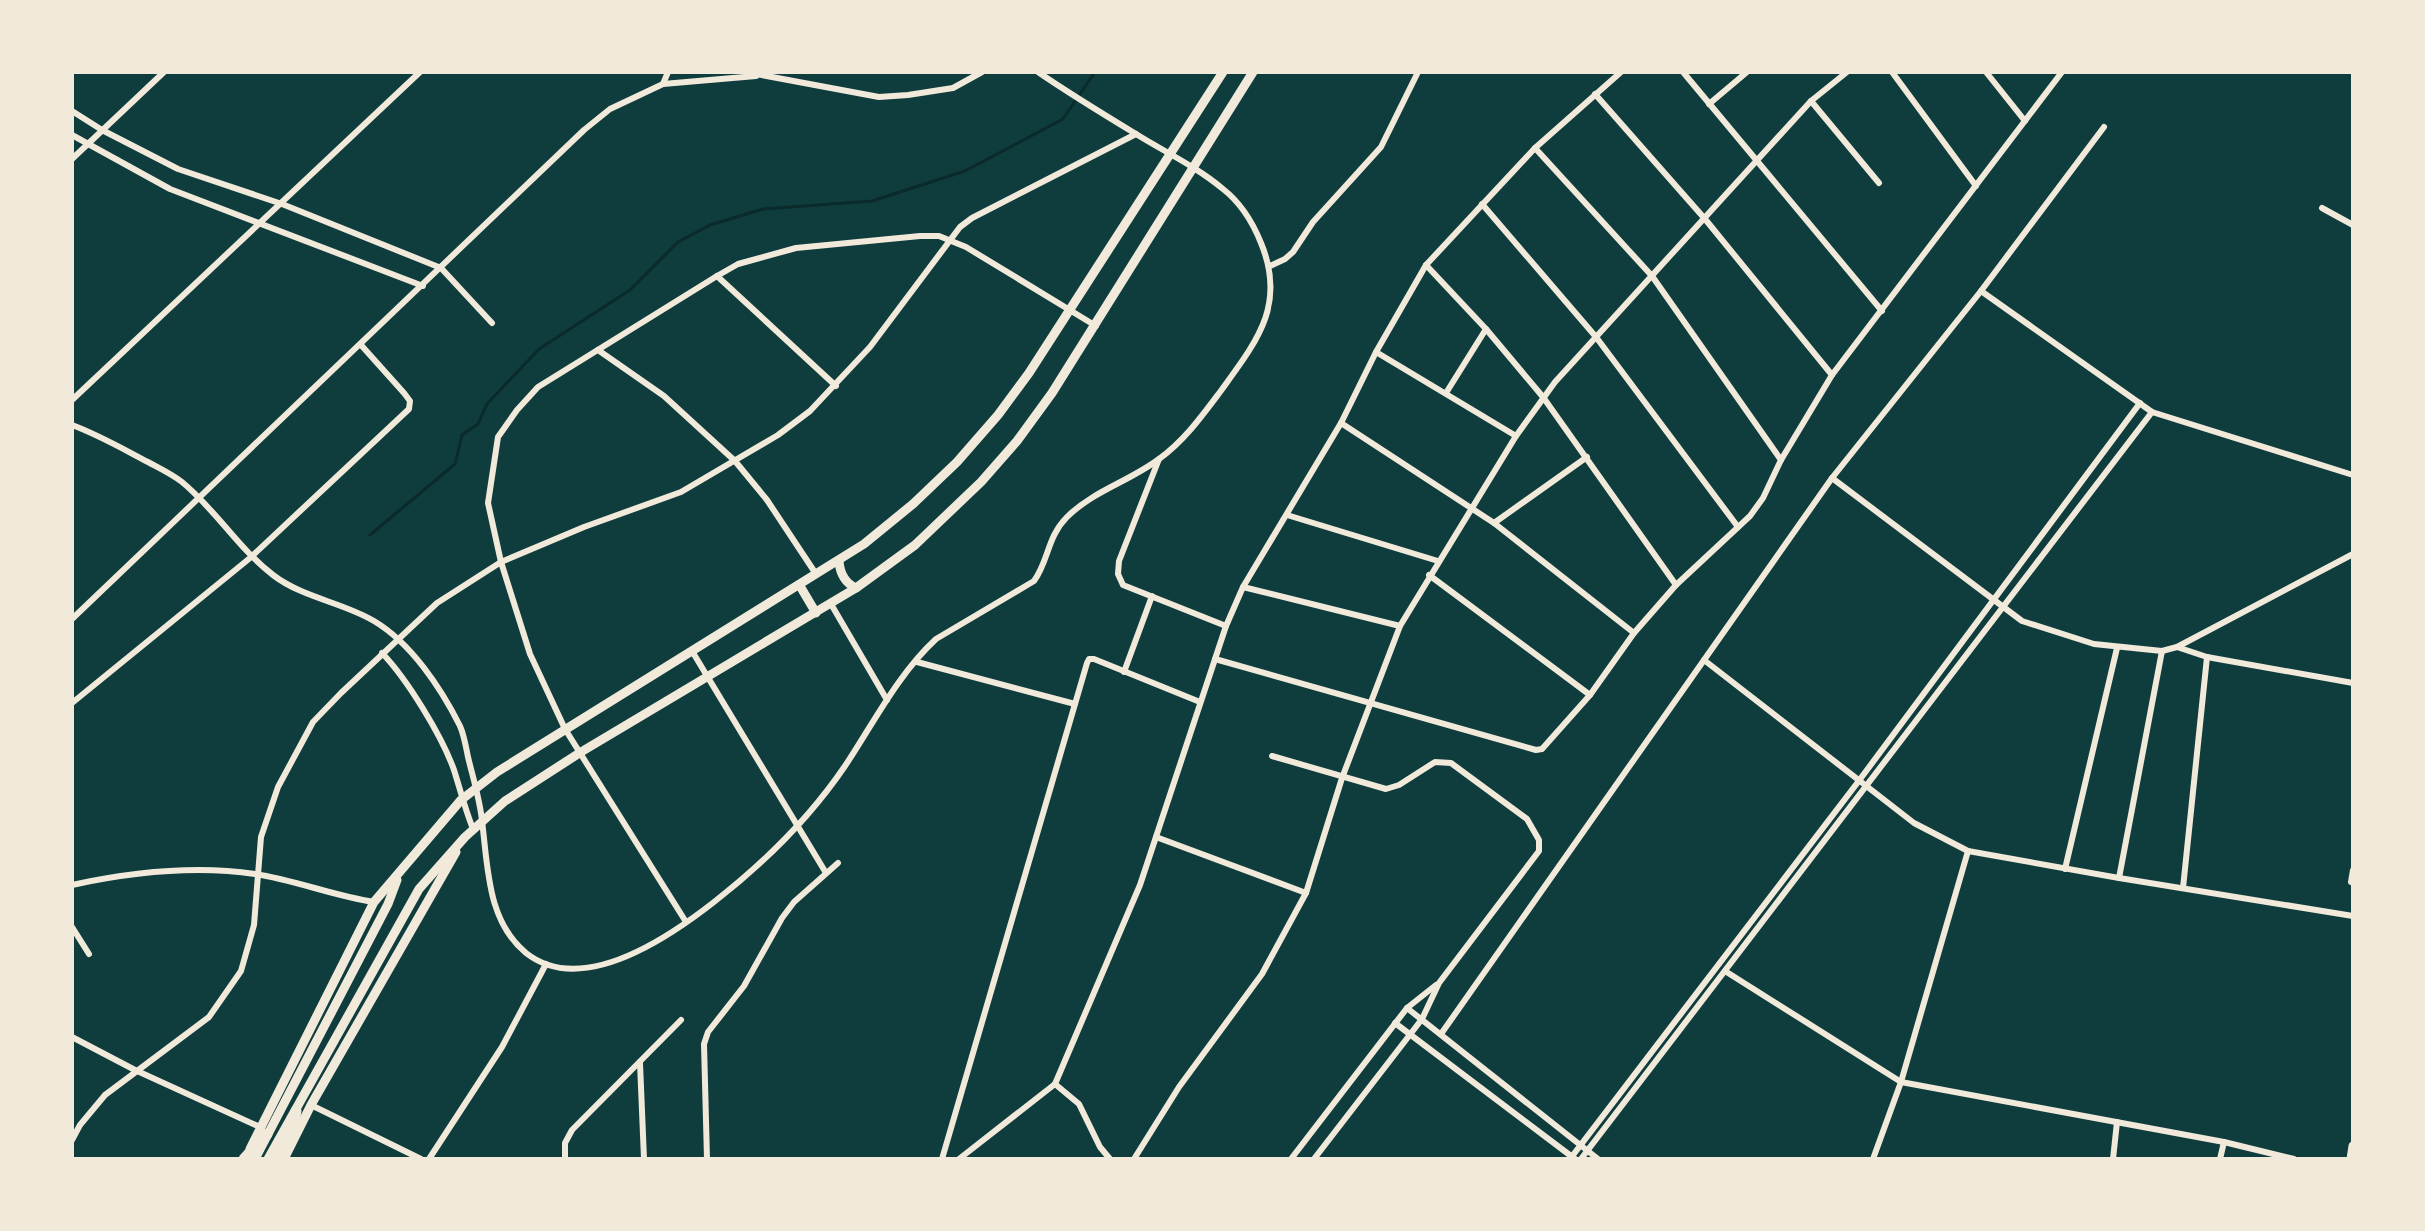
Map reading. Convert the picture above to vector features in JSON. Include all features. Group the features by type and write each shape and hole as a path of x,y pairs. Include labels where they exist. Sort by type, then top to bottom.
{"highway":[{"path":"277,1159 296,1111"},
{"path":"249,1159 262,1135"}],"main road":[{"path":"262,1135 374,902 461,800 475,787 565,729 839,561 905,511 957,462 998,415 1071,310 1223,72"},
{"path":"268,1159 419,889 482,820 505,801 581,752 856,588 915,545 981,482 1017,441 1096,326 1192,166 1253,72"},
{"path":"839,561 843,576 856,588"},
{"path":"800,586 816,613"},
{"path":"284,1159 311,1105 465,837"},
{"path":"262,1135 367,945 399,875"},
{"path":"2351,1159 2353,1146"}],"street":[{"path":"72,159 164,72"},
{"path":"72,400 420,72"},
{"path":"663,84 668,72"},
{"path":"745,72 879,97 953,88 982,72"},
{"path":"1270,266 1293,252 1313,222 1381,147 1418,72"},
{"path":"959,1159 1055,1084 1140,885 1226,626 1243,587 1341,423 1376,352 1426,265 1535,148 1621,72"},
{"path":"1683,72 1882,311"},
{"path":"1709,104 1747,72"},
{"path":"1134,1159 1179,1087 1262,974 1306,893 1369,701 1400,626 1516,436 1543,397 1596,337 1811,101 1847,72"},
{"path":"1892,72 1976,186"},
{"path":"1986,72 2025,121"},
{"path":"1215,659 1536,750 1547,745 1590,695 1634,633 1676,585 1750,516 1832,375 2059,73"},
{"path":"72,425 99,435 180,480 250,558 280,581 373,620 398,639 426,672 461,728 482,820 484,852 499,918 509,937 528,954 546,964 576,970 603,965 638,951 686,922 761,864 797,828 843,768 887,700 936,639 1034,581 1050,539 1064,520 1081,504 1159,459 1192,429 1251,348 1266,317 1273,280 1256,232 1243,209 1225,190 1192,166 1041,74"},
{"path":"72,619 610,109 663,84 756,76"},
{"path":"1595,94 1705,219 1832,375"},
{"path":"1811,101 1879,183"},
{"path":"72,111 178,169 282,204 441,268 492,323"},
{"path":"1441,1034 1832,478 1981,291 2104,127"},
{"path":"72,1140 80,1125 105,1095 209,1017 241,971 254,925 261,837 278,787 313,722 382,653 437,603 501,562 584,527 681,492 735,461 810,411 836,386 892,320 949,239 972,218 1136,134"},
{"path":"72,135 170,189 423,286"},
{"path":"1535,148 1652,276 1781,460"},
{"path":"1482,204 1596,337 1738,527"},
{"path":"2322,208 2353,225"},
{"path":"686,922 565,729 530,654 501,562 488,503 498,437 538,387 738,264 796,248 920,236 949,239 1096,326"},
{"path":"1426,265 1486,329 1543,397 1676,585"},
{"path":"717,276 836,386"},
{"path":"1981,291 2152,412 2353,475"},
{"path":"1446,393 1486,329"},
{"path":"72,703 250,558 409,409 410,401 404,393 361,345"},
{"path":"598,350 664,396 735,461 767,500 817,575"},
{"path":"1376,352 1516,436"},
{"path":"1581,1159 1585,1148 2140,403"},
{"path":"1395,1023 1572,1158 1585,1148 1725,971 2152,412"},
{"path":"1341,423 1494,523 1634,633"},
{"path":"1494,523 1587,457"},
{"path":"1159,459 1119,561 1118,574 1123,585 1226,626"},
{"path":"1832,478 2022,621 2094,644 2117,648 2162,651 2177,647 2353,554"},
{"path":"1287,515 1438,561"},
{"path":"1429,575 1590,695"},
{"path":"1243,587 1400,626"},
{"path":"1124,672 1152,596"},
{"path":"831,604 887,700"},
{"path":"2177,647 2207,657 2353,683"},
{"path":"2065,869 2117,648"},
{"path":"692,651 826,873"},
{"path":"2119,878 2162,651"},
{"path":"382,653 421,706 453,768 473,829"},
{"path":"2183,888 2207,657"},
{"path":"942,1159 1089,659 1200,702"},
{"path":"1704,660 1914,823 1968,851 2353,916"},
{"path":"917,662 1075,704"},
{"path":"1272,756 1386,789 1399,785 1435,762 1443,762 1458,767 1527,819 1539,840 1539,851 1439,983 1422,1019 1314,1159"},
{"path":"1156,837 1306,893"},
{"path":"1873,1159 1901,1082 1968,851"},
{"path":"707,1159 705,1039 744,986 794,902 838,863"},
{"path":"72,885 122,875 207,869 258,874 374,902"},
{"path":"2351,882 2353,870"},
{"path":"72,927 89,954"},
{"path":"429,1159 502,1047 546,964"},
{"path":"1725,971 1901,1082 2224,1142 2294,1159"},
{"path":"1291,1159 1407,1008 1439,983"},
{"path":"1407,1008 1598,1159"},
{"path":"565,1159 565,1143 572,1130 681,1020"},
{"path":"72,1037 262,1135"},
{"path":"640,1063 644,1159"},
{"path":"1055,1084 1072,1095 1079,1104 1100,1147 1110,1159"},
{"path":"311,1105 421,1159"},
{"path":"2113,1159 2117,1122"},
{"path":"2220,1159 2224,1142"}],"waterway":[{"path":"370,535 455,464 462,435 478,424 487,404 539,349 630,290 678,242 710,225 763,209 872,201 965,171 1063,119 1095,72"}]}
